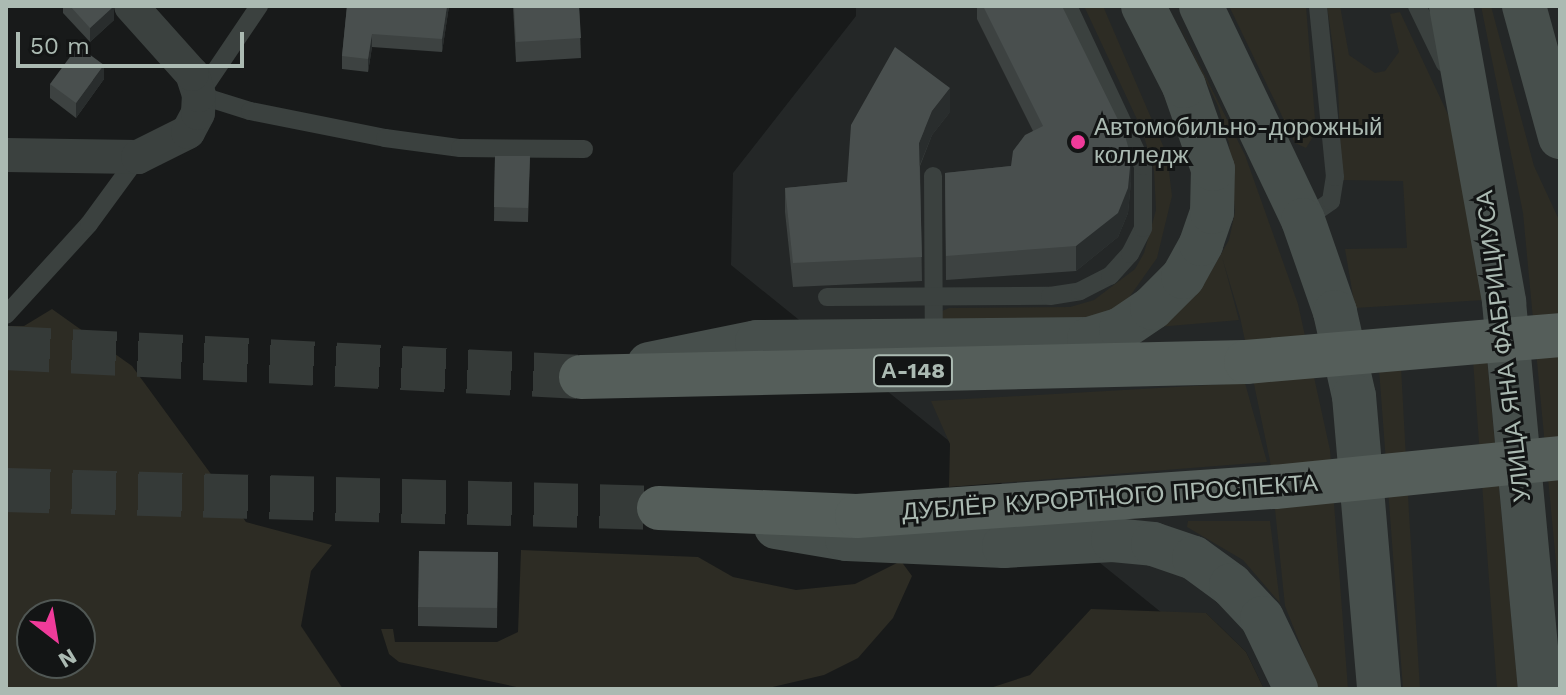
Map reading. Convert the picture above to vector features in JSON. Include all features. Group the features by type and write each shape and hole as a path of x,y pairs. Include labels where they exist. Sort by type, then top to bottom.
{"main road":[{"name":"А-148","path":"1143,6 1198,120 1213,169 1212,212 1183,277 1152,308 1121,329 1089,339 757,342 581,377 1246,362 1560,335"},
{"path":"1201,6 1303,220 1335,312 1354,396 1379,689"},
{"name":"УЛИЦА ЯНА ФАБРИЦИУСА","path":"1451,6 1504,302 1540,689"},
{"path":"1524,6 1544,45 1560,137"},
{"name":"ДУБЛЁР КУРОРТНОГО ПРОСПЕКТА","path":"1296,689 1262,618 1231,585 1194,558 1153,544 1113,540 1004,546 847,539 659,508 857,516 1275,487 1560,458"}],"street":[{"path":"6,155 138,157 188,132 198,113 199,95 192,74 131,6"}],"lane":[{"path":"259,6 199,95 250,111 430,144 584,149"},
{"path":"827,297 1080,291 1110,276 1130,254 1143,228 1143,166 1068,6"},
{"path":"1303,220 1331,201 1335,177 1318,6"},
{"path":"1417,6 1474,124"},
{"path":"6,315 89,224 138,157"},
{"path":"933,176 934,341"}],"shaded area":[{"path":"856,6 1560,6 1560,689 1264,689 1246,652 1206,613 1162,613 731,265 733,173 856,16"},
{"path":"1084,6 1103,6 1167,155 1172,196 1157,258 1128,299 1094,321 941,323 942,311 949,308 1070,307 1094,300 1135,269 1144,253 1156,210 1154,170 1142,130"},
{"path":"1229,6 1306,6 1316,132 1306,148 1295,143"},
{"path":"1327,6 1340,6 1349,55 1375,73 1385,71 1399,52 1390,14 1400,12 1452,123 1484,300 1355,308 1345,249 1407,248 1403,181 1341,180 1338,82"},
{"path":"1481,6 1491,6 1534,166 1560,222 1560,605 1523,213"},
{"path":"1173,12 1245,155 1298,304 1330,450 1348,689 1318,689 1285,606 1270,461 1240,317 1222,257 1239,320 1158,327 1208,277 1229,240 1235,212 1229,143 1218,106"},
{"path":"52,309 132,366 246,522 332,545 311,571 301,626 343,689 6,689 6,326 24,326"},
{"path":"1487,359 1518,689 1497,689 1473,360"},
{"path":"1401,367 1420,689 1403,689 1379,369"},
{"path":"1245,383 1267,462 949,487 950,444 931,401"},
{"path":"1188,521 1270,521 1280,603 1243,560 1187,527"},
{"path":"521,550 698,557 733,577 796,590 855,584 901,561 912,576 893,618 858,658 824,675 764,689 526,689 399,662 389,654 381,629 393,629 395,642 497,642 518,632"},
{"path":"1091,609 1206,613 1246,652 1264,689 987,689 1030,675"}],"building":[{"path":"70,6 114,6 90,28"},
{"path":"347,6 447,6 442,39 372,34 368,59 342,56"},
{"path":"514,6 579,6 581,38 516,42"},
{"path":"983,6 1062,6 1124,132 1131,157 1128,188 1118,213 1076,246 946,256 945,173 1011,166 1013,151 1025,135 1043,126"},
{"path":"78,46 104,65 76,103 50,84"},
{"path":"895,47 950,88 932,111 919,143 922,257 793,263 785,188 847,182 851,125"},
{"path":"495,156 530,156 528,208 494,207"},
{"path":"419,551 498,552 497,608 418,607"}],"tunnel":[{"path":"6,348 581,377"},
{"path":"6,490 659,508"}],"place":[{"name":"Автомобильно-дорожный колледж","path":"1078,142"}]}
